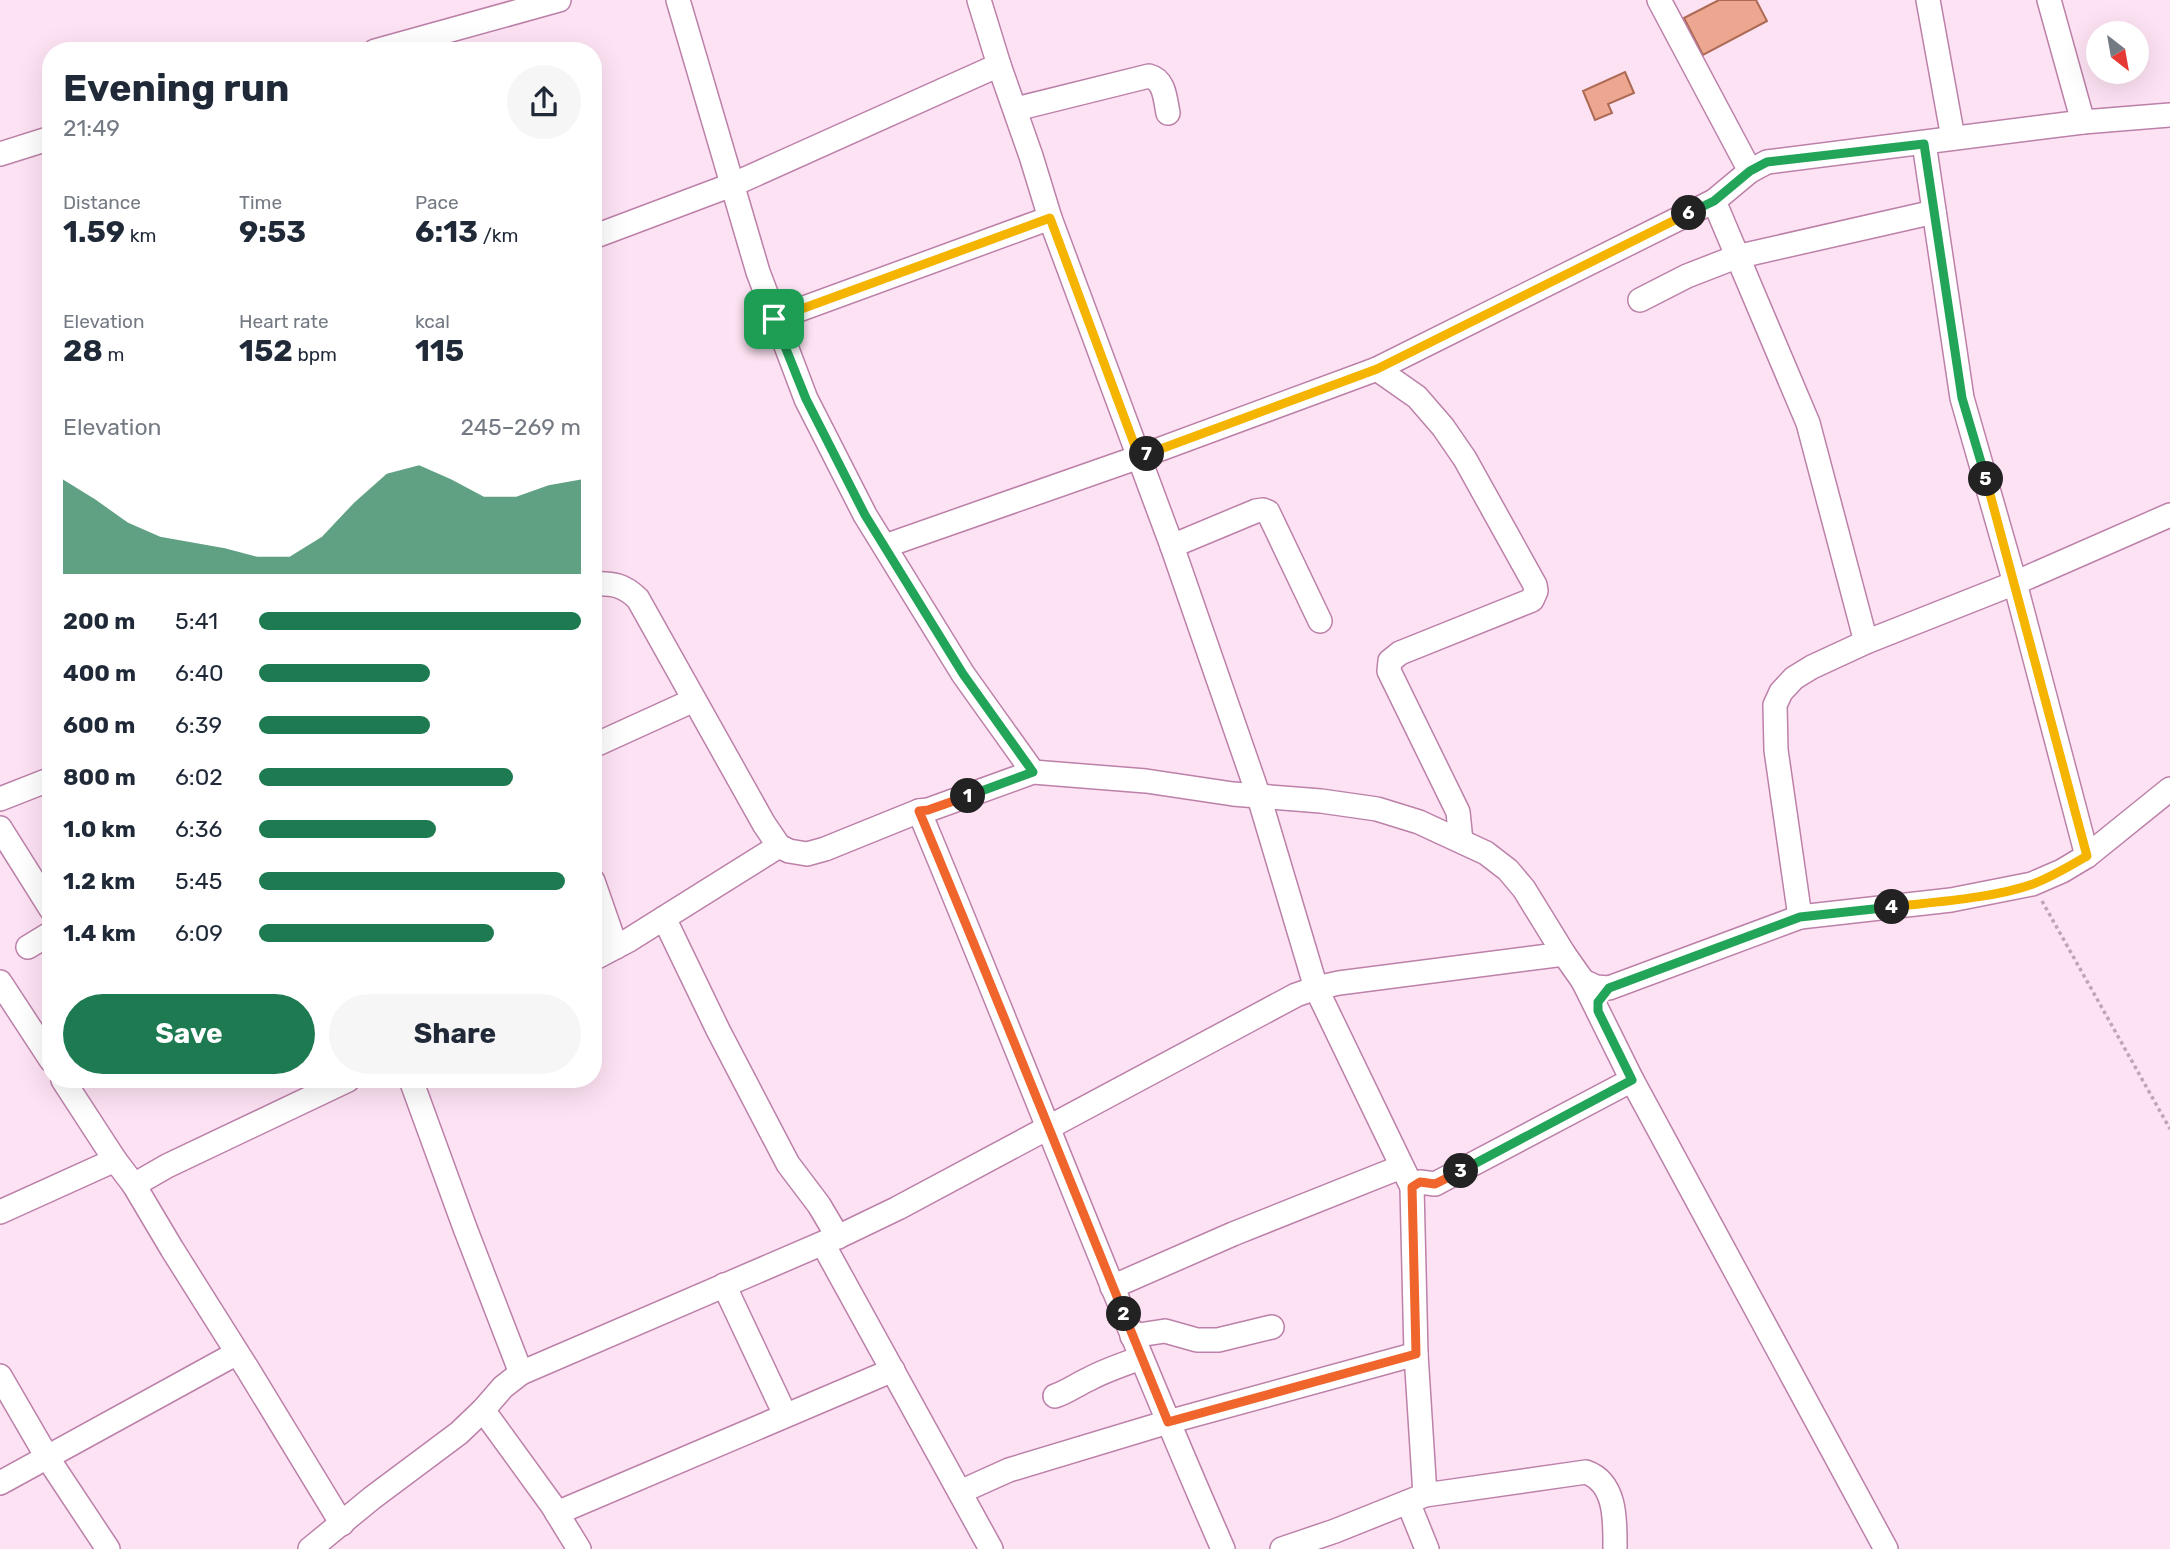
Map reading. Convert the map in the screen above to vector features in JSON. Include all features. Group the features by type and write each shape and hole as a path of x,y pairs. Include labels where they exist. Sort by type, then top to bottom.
{"street":[{"path":"407,42 559,0"},
{"path":"678,0 758,272 806,399 865,515 963,674 1033,772"},
{"path":"979,0 1050,218 1172,547 1259,797 1316,988 1412,1187 1417,1498 1427,1549"},
{"path":"1659,0 1750,171"},
{"path":"1928,0 1953,138"},
{"path":"2049,0 2083,122"},
{"path":"602,234 734,184 999,65"},
{"path":"1016,109 1149,76 1161,83 1168,113"},
{"path":"885,546 1139,457 1377,369 1714,201 1750,171 1767,162 2083,122 2170,115"},
{"path":"0,154 42,141"},
{"path":"1924,144 1962,398 2015,583 2087,856"},
{"path":"1714,201 1808,423 1866,642"},
{"path":"1640,300 1687,276 1736,257 1934,212"},
{"path":"774,319 1050,218"},
{"path":"1377,369 1417,397 1443,427 1535,585 1536,591 1532,600 1400,653 1390,661 1389,671 1458,812 1461,841"},
{"path":"1172,547 1264,510 1268,512 1320,621"},
{"path":"1800,917 1776,750 1775,705 1781,692 1794,678 1812,667 1866,642 2015,583 2170,515"},
{"path":"602,584 622,586 638,599 730,766 779,846 789,851 807,854 825,849 919,811 1033,772 1146,781 1259,797 1377,808 1399,814 1486,853 1508,870 1532,901 1583,981 1632,1080 1886,1549"},
{"path":"602,742 694,701"},
{"path":"0,799 42,783"},
{"path":"1583,981 1596,987 1609,988 1800,917 1951,900 2032,884 2087,856 2170,789"},
{"path":"919,811 996,995 1141,1358 1223,1549"},
{"path":"0,828 42,895"},
{"path":"602,954 779,846"},
{"path":"602,906 617,947"},
{"path":"664,918 718,1030 789,1164 826,1216 830,1240 893,1370 991,1549"},
{"path":"28,947 42,938"},
{"path":"310,1549 372,1498 459,1433 503,1387 521,1373 898,1208 1277,1004 1316,988 1339,983 1564,954"},
{"path":"0,982 42,1046"},
{"path":"1598,1011 1598,1002 1609,988"},
{"path":"1412,1187 1420,1182 1435,1184 1632,1080"},
{"path":"68,1088 134,1185 342,1524"},
{"path":"134,1185 167,1166 331,1088"},
{"path":"414,1088 521,1373"},
{"path":"0,1212 116,1160"},
{"path":"1112,1287 1233,1234 1401,1167"},
{"path":"724,1286 780,1404"},
{"path":"1132,1336 1161,1331 1197,1340 1218,1340 1272,1327"},
{"path":"0,1483 237,1353"},
{"path":"960,1492 1009,1470 1168,1422 1416,1354"},
{"path":"1055,1396 1070,1391 1087,1379 1141,1358"},
{"path":"557,1513 893,1370"},
{"path":"0,1376 47,1457 108,1549"},
{"path":"483,1410 557,1513 579,1549"},
{"path":"1282,1549 1417,1498 1586,1472 1600,1482 1611,1502 1615,1518 1615,1549"}],"path":[{"path":"2032,884 2170,1129"}],"building":[{"path":"1719,0 1756,0 1767,21 1703,55 1684,18"},
{"path":"1625,72 1634,93 1608,104 1612,113 1595,120 1583,91"}],"route":[{"path":"1924,144 1962,398 2015,583 2087,856 2032,884 2000,892 1889,908 1800,917 1609,988 1598,1002 1598,1011 1632,1080 1435,1184 1420,1182 1412,1187 1416,1354 1168,1422 919,811 1033,772 963,674 865,515 806,399 774,319 1050,218 1139,457 1377,369 1714,201 1750,171 1767,162 1924,144"}]}
